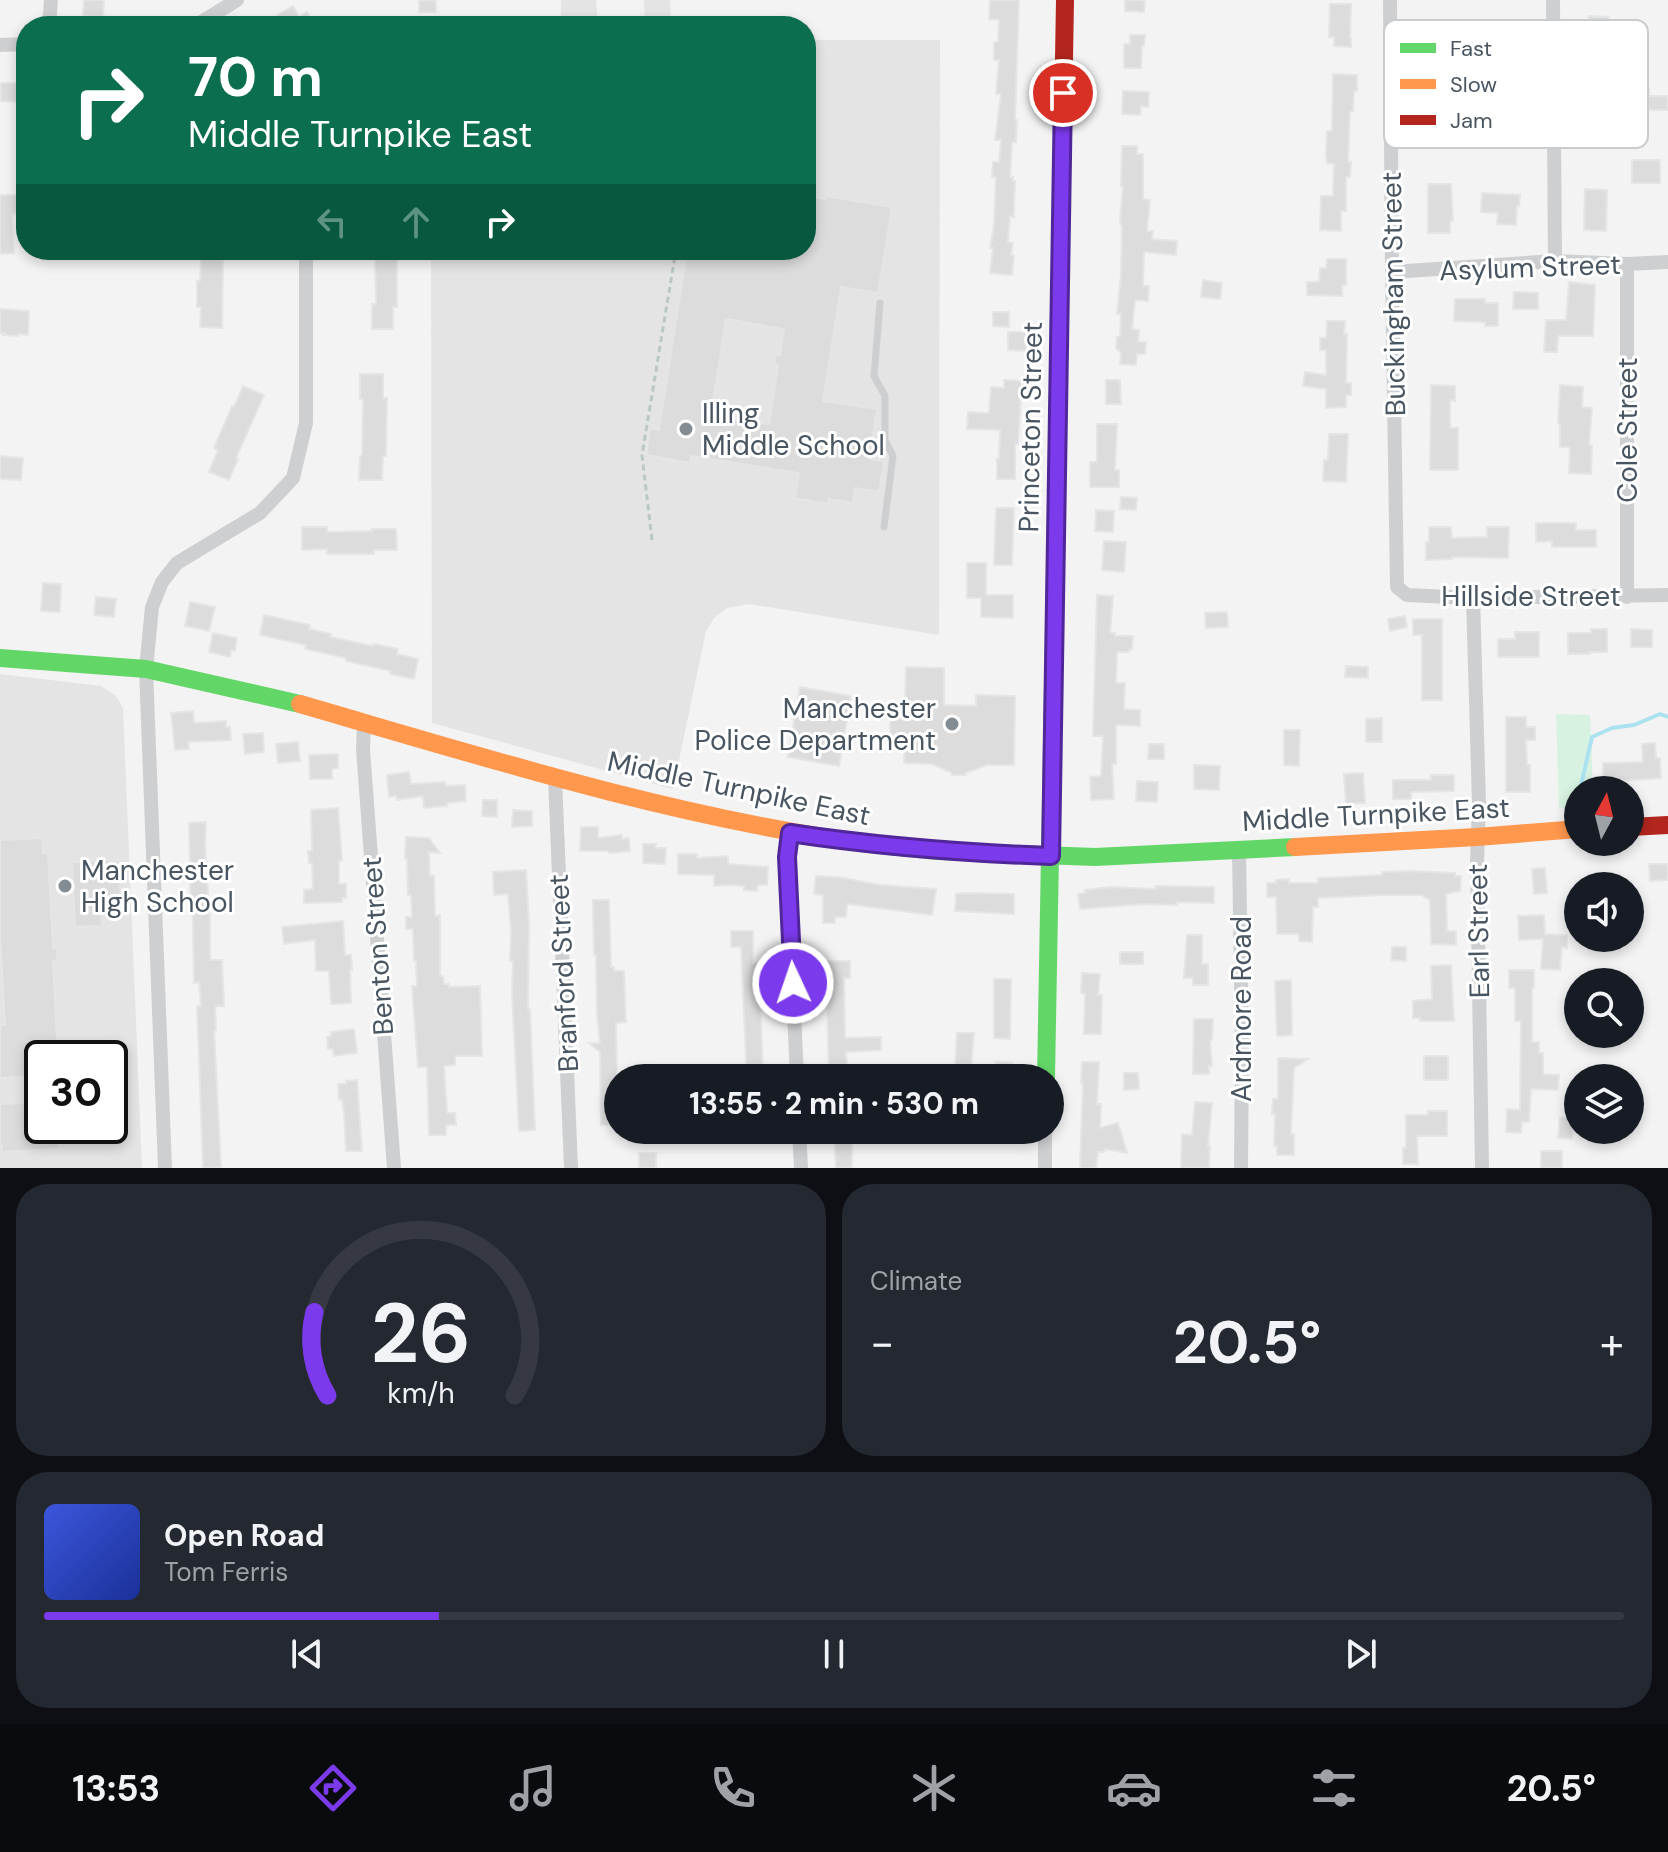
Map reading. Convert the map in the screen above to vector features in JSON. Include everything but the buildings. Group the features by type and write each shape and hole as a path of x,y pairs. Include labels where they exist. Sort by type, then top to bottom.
{"main road":[{"name":"Princeton Street","path":"1046,1064 1065,0"},
{"name":"Middle Turnpike East","path":"0,658 146,669 287,700 555,778 669,807 790,833 867,844 938,851 1095,857 1564,830"},
{"path":"1644,826 1668,825"}],"street":[{"path":"211,16 237,0"},
{"name":"Buckingham Street","path":"1390,0 1390,20"},
{"path":"1553,0 1553,20"},
{"name":"Buckingham Street","path":"1391,148 1397,587"},
{"path":"1554,148 1555,261"},
{"path":"165,1168 146,669 152,607 162,582 177,563 260,513 293,478 306,423 306,260"},
{"name":"Asylum Street","path":"1392,272 1555,261 1668,262"},
{"name":"Cole Street","path":"1627,264 1627,597"},
{"name":"Hillside Street","path":"1397,587 1407,595 1473,598 1668,595"},
{"name":"Earl Street","path":"1473,598 1479,803 1482,1168"},
{"name":"Benton Street","path":"364,723 364,765 394,1168"},
{"name":"Branford Street","path":"555,778 571,1168"},
{"path":"790,833 787,857 796,1064"},
{"name":"Ardmore Road","path":"1239,850 1241,1168"},
{"path":"800,1144 801,1168"},
{"path":"1045,1144 1045,1168"}],"lane":[{"path":"880,303 874,376 885,396 885,440 893,456 884,527"}],"path":[{"path":"652,540 642,455 674,260"}],"shaded area":[{"path":"561,0 596,0 597,16 561,16"},
{"path":"644,0 670,0 671,16 645,16"},
{"name":"Illing Middle School","path":"816,40 940,40 939,635 749,604 727,608 714,618 706,631 673,789 432,723 431,260 816,260"},
{"name":"Manchester High School","path":"0,674 101,686 116,696 123,708 142,1168 0,1168"}],"green space":[{"path":"1556,714 1590,715 1592,776 1564,776 1564,808 1559,808"}],"waterway":[{"path":"1583,776 1592,737 1660,714 1668,717"}],"traffic: fast":[{"path":"1046,1064 1058,408"},
{"path":"0,658 146,669 300,704"},
{"path":"861,843 938,851 1095,857 1295,847"}],"traffic: slow":[{"path":"300,704 579,784 719,817 861,843"},
{"path":"1295,847 1564,830"}],"traffic: jam":[{"path":"1058,408 1065,0"},
{"path":"1644,826 1668,825"}],"place":[{"name":"Illing Middle School","path":"686,429"},
{"name":"Manchester Police Department","path":"952,724"},
{"name":"Manchester High School","path":"65,886"}],"route":[{"path":"793,983 787,857 790,833 938,851 1051,856 1063,93"}]}
